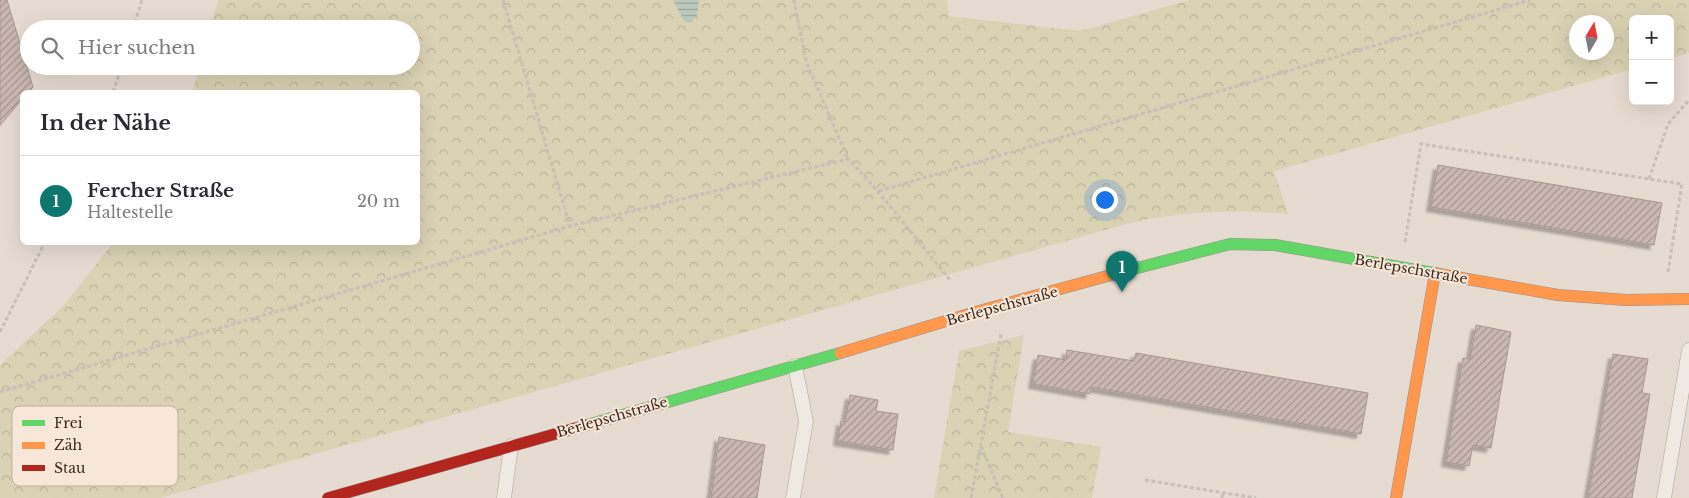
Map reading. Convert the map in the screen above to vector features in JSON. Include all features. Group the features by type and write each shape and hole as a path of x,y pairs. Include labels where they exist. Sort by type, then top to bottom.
{"street":[{"name":"Berlepschstraße","path":"328,498 795,366 979,311 1230,244 1275,245 1558,295 1626,300 1689,299"},
{"path":"1396,498 1435,273"}],"lane":[{"path":"1664,498 1689,350"},
{"path":"793,498 806,421 795,366"},
{"path":"504,498 511,446"}],"path":[{"path":"136,20 142,0"},
{"path":"503,0 570,226"},
{"path":"794,0 806,61 848,158 879,191 897,216 950,280"},
{"path":"879,191 1530,0"},
{"path":"114,90 119,75"},
{"path":"1649,179 1668,124 1689,100"},
{"path":"1405,243 1421,144 1682,184 1668,272"},
{"path":"0,392 570,226 848,158"},
{"path":"0,332 44,245"},
{"path":"970,498 1001,334"},
{"path":"981,446 1003,498"},
{"path":"1145,480 1256,498"},
{"path":"1222,498 1223,492"}],"green space":[{"path":"218,0 947,0 949,16 1080,31 1190,0 1689,0 1689,53 1674,58 1674,15 1629,15 1629,70 1274,171 1288,214 1206,212 1166,216 1126,224 160,498 0,498 0,365 64,305 111,245 420,245 420,90 193,90 198,75 420,75 420,20 212,20"},
{"path":"1024,335 1008,432 1101,447 1092,498 934,498 959,351"}],"shaded area":[{"path":"673,0 699,0 697,15 691,22 684,21"}],"building":[{"path":"0,0 7,0 20,44 20,75 29,75 33,87 31,90 20,90 20,101 0,125"},
{"path":"1438,165 1662,203 1654,245 1431,207"},
{"path":"1476,325 1511,332 1491,448 1473,445 1469,466 1446,462 1463,358 1470,359"},
{"path":"1067,350 1134,361 1136,353 1368,393 1361,434 1091,387 1090,394 1033,384 1038,355 1066,360"},
{"path":"1613,354 1648,359 1642,393 1650,394 1632,498 1588,498"},
{"path":"850,395 878,400 876,411 898,414 893,450 838,441 841,421 845,422"},
{"path":"719,437 765,445 757,498 711,498"}],"traffic: fast":[{"path":"1122,272 1230,244 1275,245 1439,274"},
{"path":"587,425 840,353"}],"traffic: slow":[{"path":"840,353 979,311 1122,272"},
{"path":"1396,498 1435,273"},
{"path":"1439,274 1558,295 1626,300 1689,299"}],"traffic: jam":[{"path":"328,498 587,425"}],"place":[{"name":"Fercher Straße","path":"1122,292"}]}
